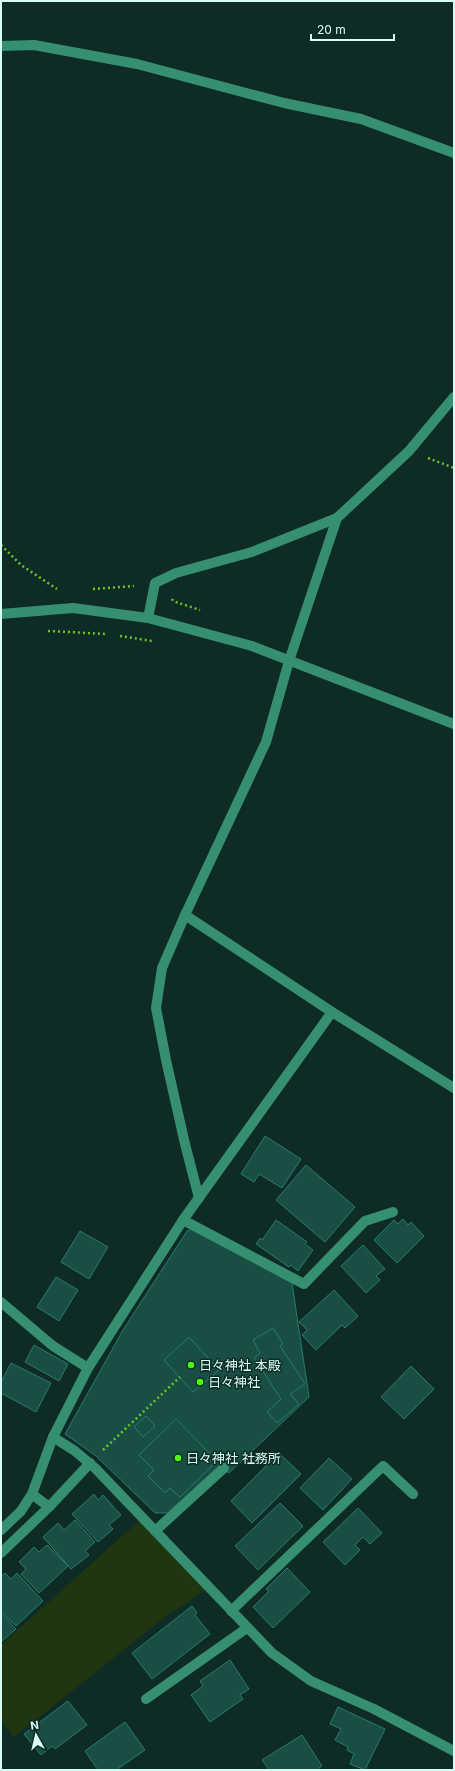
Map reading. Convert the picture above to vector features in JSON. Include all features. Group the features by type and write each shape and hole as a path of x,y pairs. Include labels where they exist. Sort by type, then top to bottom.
{"street":[{"path":"1,46 34,46 136,64 284,103 361,119 454,153"},
{"path":"148,618 154,583 176,573 252,552 337,518 409,451 454,397"},
{"path":"199,1198 167,1068 156,1008 162,968 185,915 266,742 289,661 337,518"},
{"path":"1,614 73,608 148,618 252,646 454,724"},
{"path":"185,915 332,1012 454,1088"},
{"path":"1,1530 21,1512 32,1494 53,1437 88,1368 199,1198 332,1012"},
{"path":"184,1220 304,1284 365,1221 393,1212"},
{"path":"1,1302 52,1346 88,1368"},
{"path":"53,1437 90,1463 272,1654 311,1681 374,1709 454,1751"},
{"path":"1,1553 49,1507 90,1463"},
{"path":"231,1611 383,1466 414,1494"},
{"path":"155,1531 224,1468"},
{"path":"32,1494 49,1507"},
{"path":"146,1699 247,1628"}],"path":[{"path":"409,451 454,468"},
{"path":"1,545 21,565 58,590"},
{"path":"88,589 137,586"},
{"path":"42,631 109,634"},
{"path":"116,635 154,641"},
{"path":"101,1452 180,1377"}],"green space":[{"path":"139,1521 206,1590 165,1617 14,1737 1,1721 1,1645"}],"building":[{"path":"265,1136 301,1159 282,1188 259,1174 254,1182 241,1174"},
{"path":"306,1165 355,1207 325,1242 276,1200"},
{"path":"403,1219 408,1225 411,1222 424,1236 397,1263 374,1240 394,1220 398,1224"},
{"path":"276,1220 307,1242 305,1244 313,1250 298,1271 291,1265 289,1267 256,1244 260,1238 262,1240"},
{"name":"日々神社","path":"194,1229 292,1283 309,1397 229,1473 220,1465 168,1513 155,1513 96,1456 65,1434 123,1330 187,1231"},
{"path":"80,1231 108,1247 89,1279 61,1262"},
{"path":"363,1245 385,1269 376,1276 380,1280 366,1293 341,1266"},
{"path":"56,1277 78,1290 59,1321 37,1307"},
{"path":"334,1290 358,1316 345,1328 342,1325 316,1350 302,1335 307,1330 299,1322"},
{"path":"273,1328 283,1344 280,1346 305,1384 290,1394 299,1404 277,1423 267,1412 281,1399 254,1358 260,1353 253,1340"},
{"name":"日々神社 本殿","path":"189,1337 219,1370 193,1392 164,1360"},
{"path":"34,1345 68,1364 59,1381 25,1362"},
{"path":"11,1363 51,1383 36,1412 1,1393 1,1382"},
{"path":"411,1366 434,1389 404,1419 381,1397"},
{"path":"146,1416 155,1426 143,1437 134,1427"},
{"name":"日々神社 社務所","path":"176,1419 217,1461 180,1497 170,1488 165,1493 148,1476 154,1470 139,1455"},
{"path":"279,1453 301,1474 252,1523 231,1501"},
{"path":"329,1458 352,1479 323,1510 300,1488"},
{"path":"94,1494 98,1500 103,1495 121,1515 109,1525 113,1529 98,1542 72,1514"},
{"path":"280,1503 303,1526 258,1570 235,1546"},
{"path":"358,1508 382,1533 370,1544 363,1537 355,1545 360,1550 345,1565 323,1542"},
{"path":"75,1520 95,1542 85,1551 89,1555 71,1569 43,1537 58,1523 64,1530"},
{"path":"47,1545 68,1566 39,1593 21,1574 26,1569 19,1562 34,1547 39,1552"},
{"path":"287,1568 310,1592 273,1628 253,1607 269,1591 266,1589"},
{"path":"5,1573 11,1579 17,1573 43,1601 16,1626 1,1611 1,1577"},
{"path":"192,1606 197,1613 195,1615 210,1634 152,1679 132,1653"},
{"path":"1,1613 16,1629 1,1642"},
{"path":"230,1660 249,1689 240,1695 243,1699 210,1722 191,1695 203,1686 200,1681"},
{"path":"68,1701 87,1725 55,1749 52,1746 41,1755 24,1734"},
{"path":"338,1707 385,1729 365,1770 350,1764 354,1754 347,1750 348,1747 335,1740 341,1729 330,1724"},
{"path":"125,1722 145,1750 116,1770 98,1770 85,1751"},
{"path":"302,1735 322,1766 316,1770 269,1770 262,1760"}],"place":[{"name":"日々神社 本殿","path":"191,1365"},
{"name":"日々神社","path":"200,1382"},
{"name":"日々神社 社務所","path":"178,1458"}]}
